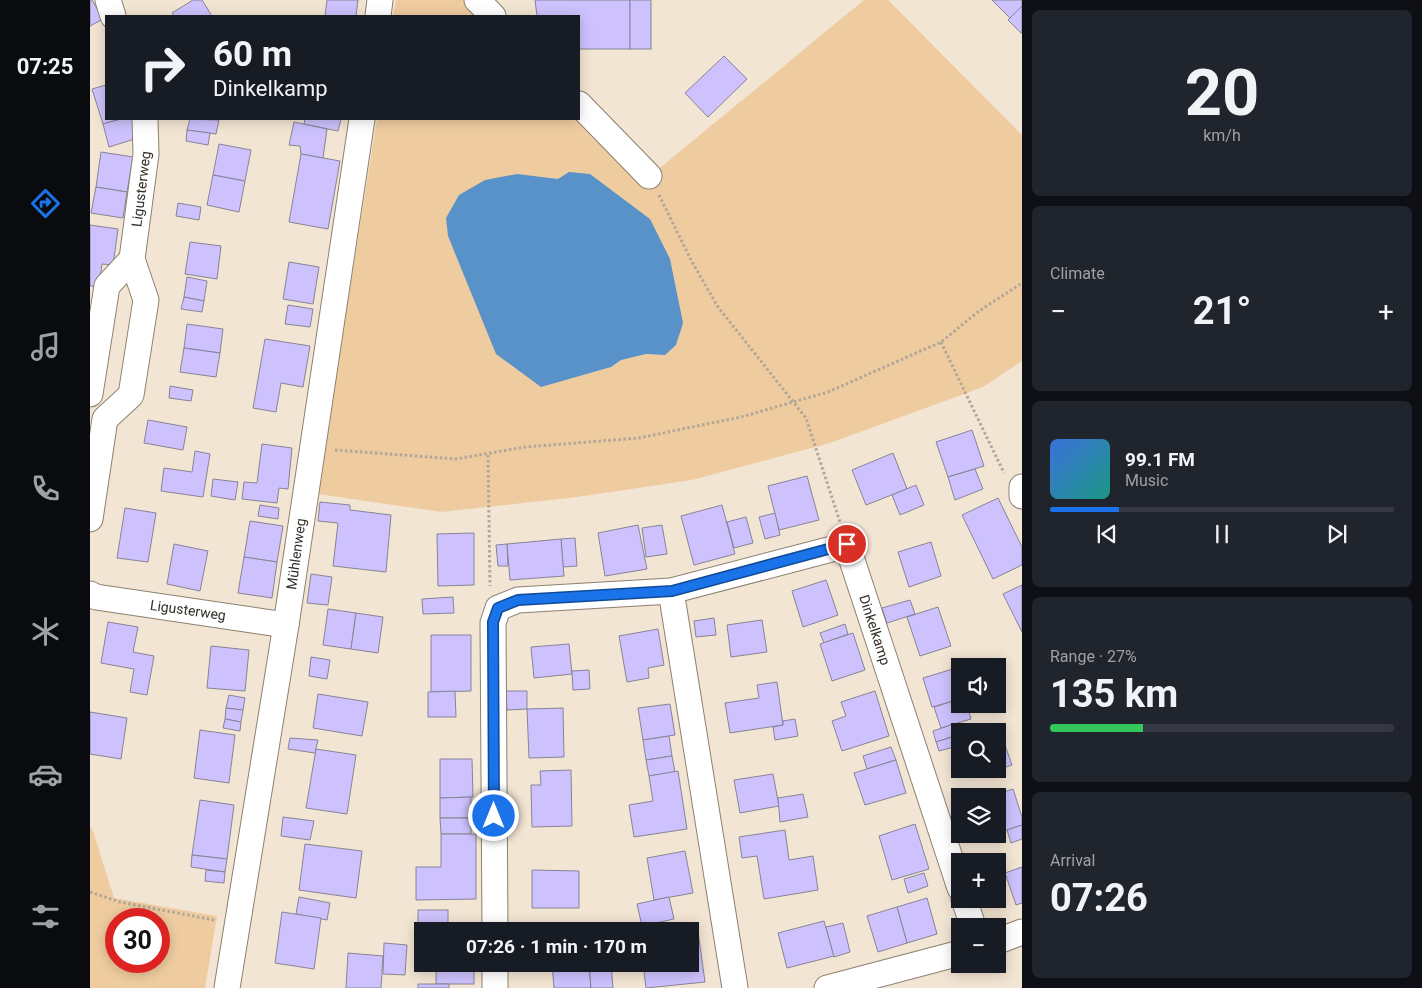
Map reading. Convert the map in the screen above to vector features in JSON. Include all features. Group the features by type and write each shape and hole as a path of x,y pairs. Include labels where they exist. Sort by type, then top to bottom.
{"street":[{"path":"108,0 113,15"},
{"path":"378,15 380,0"},
{"path":"477,0 492,15"},
{"path":"580,105 650,176"},
{"name":"Ligusterweg","path":"105,419 131,395 146,300 132,258 146,154 145,120"},
{"name":"Mühlenweg","path":"227,988 286,625 362,120"},
{"path":"90,519 105,419 90,394 107,286 132,258"},
{"path":"495,922 493,622 498,608 518,600 672,591 847,544"},
{"name":"Dinkelkamp","path":"847,544 951,861"},
{"path":"672,591 735,988"},
{"name":"Ligusterweg","path":"90,594 96,597 286,625"},
{"path":"1006,938 1022,932"},
{"path":"827,988 951,955"},
{"path":"495,972 495,988"}],"path":[{"path":"650,176 692,262 718,307 781,389 795,402 806,418 847,544"},
{"path":"312,448 456,459 488,455 525,447 639,438 741,417 828,392 941,342 979,311 1022,283"},
{"path":"941,342 1007,480 1021,491"},
{"path":"488,455 490,594 498,608"},
{"path":"90,892 120,902 237,924"}],"shaded area":[{"path":"396,0 466,0 481,15 393,15"},
{"path":"864,0 888,0 1022,135 1022,361 983,387 830,443 692,480 577,497 442,512 317,494 377,120 580,120 644,181"},
{"path":"90,827 92,828 114,898 217,916 205,988 90,988"}],"water":[{"path":"569,172 590,174 650,219 670,259 683,323 676,345 665,355 646,354 621,360 611,367 541,387 496,354 448,236 446,218 459,195 485,180 517,174 558,179"}],"building":[{"path":"90,0 92,0 103,19 90,26"},
{"path":"193,0 202,0 211,15 173,15 172,13"},
{"path":"327,0 358,0 356,15 325,15"},
{"path":"535,0 630,0 630,49 580,49 580,15 537,15"},
{"path":"630,0 651,0 651,49 630,49"},
{"path":"992,0 1022,0 1022,6 1010,18"},
{"path":"1022,6 1022,33 1021,33 1008,20"},
{"path":"724,56 747,79 708,117 685,93"},
{"path":"105,85 105,120 117,120 103,124 92,89"},
{"path":"117,120 132,120 138,138 109,147 103,124"},
{"path":"190,120 219,120 216,134 187,130"},
{"path":"305,120 341,120 338,131 304,124"},
{"path":"294,122 327,129 323,158 301,154 300,146 289,145"},
{"path":"187,130 210,133 208,145 186,141"},
{"path":"219,144 251,150 245,181 213,175"},
{"path":"101,152 133,157 127,192 96,187"},
{"path":"301,154 340,161 328,229 289,222"},
{"path":"213,175 245,181 239,212 207,205"},
{"path":"96,187 127,192 123,218 91,213"},
{"path":"178,203 201,207 199,220 176,216"},
{"path":"90,225 118,229 113,265 102,264 99,287 90,286"},
{"path":"190,242 221,246 217,279 185,274"},
{"path":"289,262 319,267 313,304 283,299"},
{"path":"187,277 207,281 204,301 184,297"},
{"path":"184,297 204,301 202,312 181,309"},
{"path":"288,305 313,309 310,327 285,324"},
{"path":"187,324 223,329 220,353 184,348"},
{"path":"265,339 310,346 303,387 281,383 276,412 253,408"},
{"path":"184,348 220,353 216,377 180,372"},
{"path":"170,386 193,390 191,401 169,398"},
{"path":"148,420 187,427 183,450 144,443"},
{"path":"972,430 984,466 948,477 936,442"},
{"path":"262,444 292,448 288,489 279,488 277,503 242,499 244,482 257,483"},
{"path":"195,451 210,454 203,497 161,491 164,468 192,472"},
{"path":"893,453 907,489 866,505 852,470"},
{"path":"975,469 983,489 955,500 948,477"},
{"path":"807,476 819,520 779,530 768,486"},
{"path":"213,479 238,482 235,500 211,496"},
{"path":"916,485 924,505 900,515 892,495"},
{"path":"998,498 1022,547 1022,565 993,579 962,515"},
{"path":"320,502 350,505 350,510 391,515 386,572 333,566 338,523 318,521"},
{"path":"260,505 279,508 278,519 258,516"},
{"path":"722,505 735,554 694,565 681,516"},
{"path":"125,508 156,513 148,562 117,558"},
{"path":"775,513 780,535 765,539 759,517"},
{"path":"746,517 753,543 734,548 727,522"},
{"path":"250,521 283,526 277,562 244,557"},
{"path":"638,525 647,569 605,576 598,533"},
{"path":"662,525 667,554 646,557 642,528"},
{"path":"474,533 474,585 438,586 437,534"},
{"path":"575,538 577,566 563,567 561,539"},
{"path":"561,539 564,576 510,580 507,544"},
{"path":"931,542 941,576 909,587 898,552"},
{"path":"174,544 208,551 200,591 167,584"},
{"path":"507,544 508,566 498,566 496,545"},
{"path":"244,557 277,562 272,598 238,593"},
{"path":"311,574 332,577 328,605 307,603"},
{"path":"826,580 838,615 803,627 792,591"},
{"path":"1022,585 1022,632 1003,594"},
{"path":"453,597 454,613 423,614 422,599"},
{"path":"910,600 915,614 887,623 882,608"},
{"path":"938,607 951,646 920,656 907,617"},
{"path":"328,609 356,613 351,649 323,645"},
{"path":"356,613 383,617 378,653 351,649"},
{"path":"714,618 716,635 696,637 694,621"},
{"path":"762,620 767,652 731,657 727,625"},
{"path":"108,622 138,627 133,652 154,656 147,695 130,692 134,669 101,663"},
{"path":"845,624 848,634 824,643 820,633"},
{"path":"658,629 664,665 648,668 649,678 627,682 619,636"},
{"path":"853,633 865,670 832,681 820,644"},
{"path":"431,635 471,635 471,691 431,692"},
{"path":"569,644 572,674 534,678 531,647"},
{"path":"211,646 249,650 245,691 207,688"},
{"path":"311,657 330,660 327,679 309,676"},
{"path":"589,670 590,689 573,690 572,671"},
{"path":"951,670 951,702 932,707 923,678"},
{"path":"777,682 783,725 730,733 725,703 759,698 757,685"},
{"path":"455,691 456,717 428,717 428,692"},
{"path":"506,691 527,691 527,709 507,710"},
{"path":"875,691 889,736 842,751 832,721 846,716 841,702"},
{"path":"318,694 368,702 362,736 313,728"},
{"path":"229,695 245,698 243,710 226,708"},
{"path":"951,702 951,713 969,713 971,719 951,723 951,725 941,728 934,707"},
{"path":"670,704 675,735 643,740 638,708"},
{"path":"226,708 243,710 241,722 225,719"},
{"path":"563,708 564,757 529,758 527,709"},
{"path":"90,712 127,718 121,759 90,754"},
{"path":"225,719 241,722 240,731 223,728"},
{"path":"795,719 798,736 775,740 773,727 783,725 783,721"},
{"path":"951,725 951,737 936,742 933,731"},
{"path":"200,730 235,735 229,783 194,778"},
{"path":"669,736 672,756 646,760 643,740"},
{"path":"951,737 951,748 939,751 936,742"},
{"path":"290,738 318,740 315,753 288,749"},
{"path":"891,747 896,760 867,769 863,756"},
{"path":"1006,748 1012,765 1006,767"},
{"path":"316,749 356,755 347,814 306,808"},
{"path":"672,756 675,772 649,776 646,760"},
{"path":"440,759 472,759 473,797 440,798"},
{"path":"896,760 906,793 865,805 854,773"},
{"path":"571,770 572,826 532,827 531,785 541,785 540,771"},
{"path":"678,771 687,829 634,837 629,805 653,801 649,776"},
{"path":"773,774 779,806 740,813 734,780"},
{"path":"1013,789 1022,817 1022,825 1006,830 1006,791"},
{"path":"803,794 808,817 780,822 778,798"},
{"path":"471,797 471,818 440,818 440,798"},
{"path":"200,800 234,805 227,859 192,855"},
{"path":"283,817 314,821 310,840 281,836"},
{"path":"440,818 471,818 471,834 441,834"},
{"path":"915,824 929,869 892,880 879,836"},
{"path":"1022,825 1022,839 1011,843 1007,830"},
{"path":"785,830 789,860 813,856 818,890 764,899 757,856 742,858 739,837"},
{"path":"441,834 476,834 476,899 416,900 416,867 441,867"},
{"path":"305,844 362,851 356,898 299,890"},
{"path":"685,851 693,893 654,900 647,858"},
{"path":"192,855 227,859 225,872 191,867"},
{"path":"1022,867 1022,903 1016,905 1006,873"},
{"path":"206,870 225,872 224,883 205,881"},
{"path":"532,870 579,871 579,908 532,908"},
{"path":"924,873 928,886 908,893 904,879"},
{"path":"299,897 330,903 327,920 296,914"},
{"path":"669,897 674,919 660,922 641,922 637,904"},
{"path":"927,898 937,934 907,943 897,907"},
{"path":"897,907 907,943 878,952 867,916"},
{"path":"418,910 448,910 448,922 418,922"},
{"path":"282,912 321,918 314,969 275,963"},
{"path":"824,921 834,956 787,968 778,933"},
{"path":"843,923 850,952 834,957 826,927"},
{"path":"699,938 705,982 646,988 644,972 699,972"},
{"path":"384,943 407,945 405,975 383,974"},
{"path":"348,953 383,956 381,988 346,988"},
{"path":"436,972 474,972 474,984 436,984"},
{"path":"553,972 590,972 591,988 554,988"},
{"path":"590,972 612,972 613,988 591,988"},
{"path":"418,984 449,984 449,988 418,988"}],"route":[{"path":"494,816 493,622 498,608 518,600 672,591 847,544"}]}
